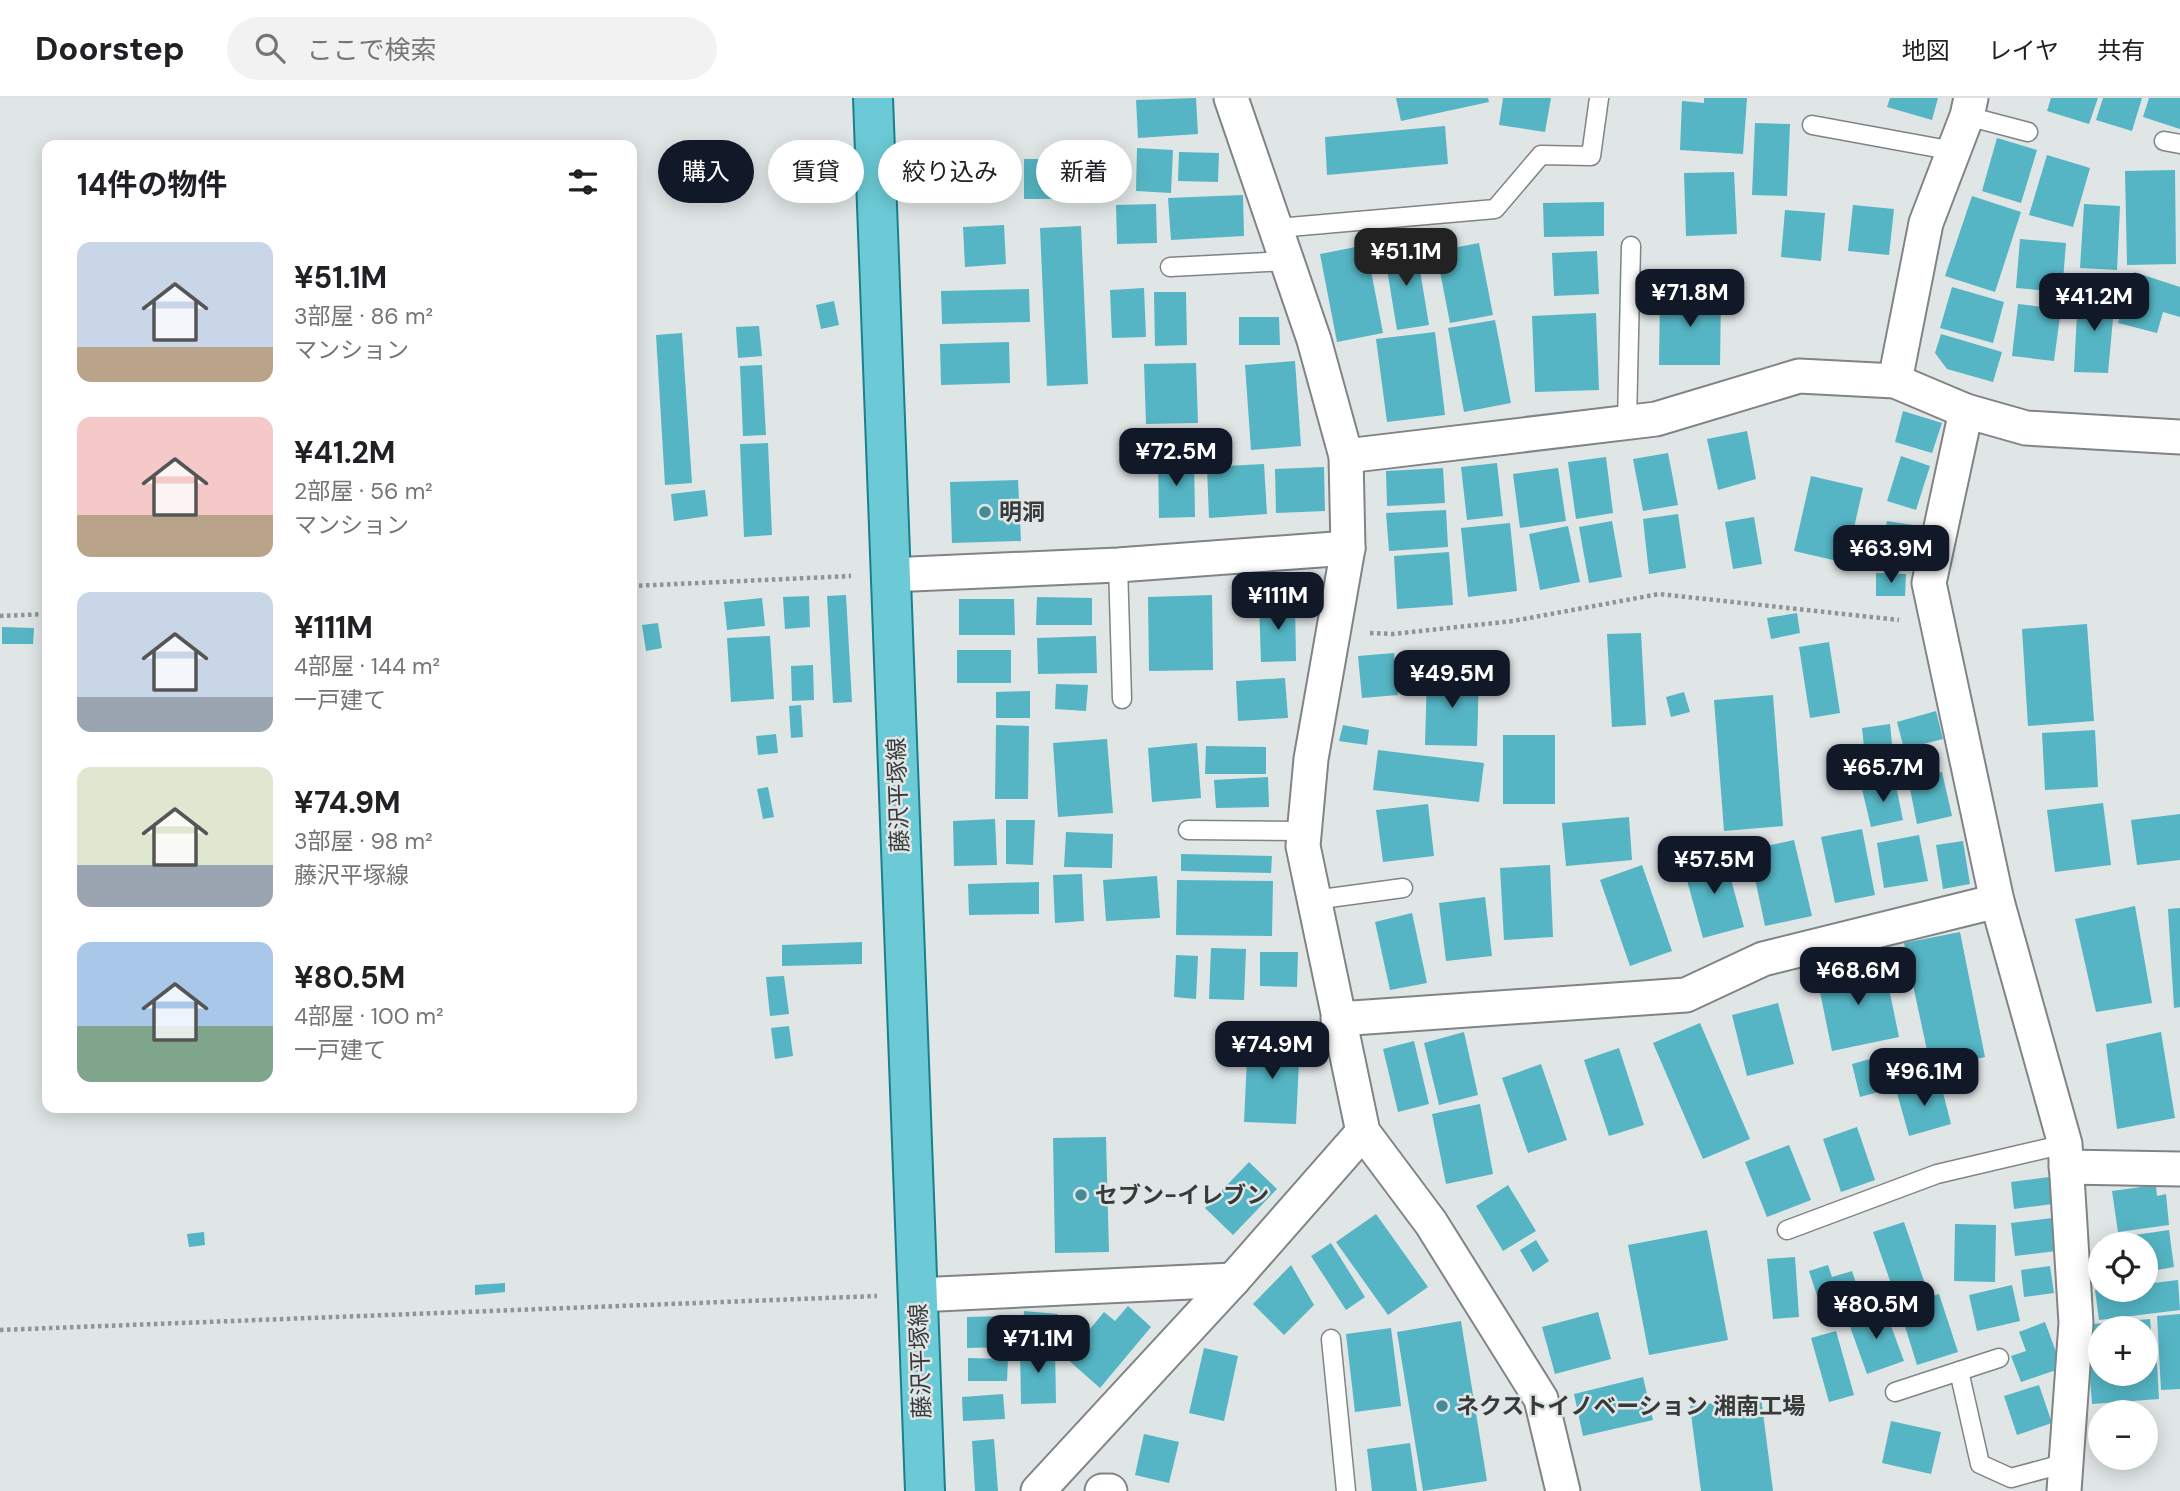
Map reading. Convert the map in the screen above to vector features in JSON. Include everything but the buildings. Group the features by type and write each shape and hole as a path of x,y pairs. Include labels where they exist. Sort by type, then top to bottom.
{"main road":[{"name":"藤沢平塚線","path":"873,98 925,1491"}],"street":[{"path":"1231,98 1289,261 1346,456 1348,548 1311,759 1303,846 1363,1132 1431,1223 1541,1399 1563,1491"},
{"path":"1895,381 1926,223 1969,107"},
{"path":"1346,456 1656,419 1799,376 1895,381 1966,411 2026,428 2180,437"},
{"path":"1966,411 1929,583 1997,901 2065,1155 2076,1323 2065,1477"},
{"path":"890,575 1118,565 1348,548"},
{"path":"1338,1019 1686,995 1763,959 1997,901"},
{"path":"1038,1491 1233,1280 1363,1132"},
{"path":"2065,1155 2180,1169"},
{"path":"917,1295 1233,1280"},
{"path":"1102,1491 1110,1491"}],"lane":[{"path":"1278,228 1495,209 1541,155 1591,156 1599,98"},
{"path":"1969,107 2028,132"},
{"path":"1812,125 1954,151"},
{"path":"1627,422 1632,246"},
{"path":"1170,267 1289,261"},
{"path":"1118,565 1122,699"},
{"path":"1188,830 1304,831"},
{"path":"1314,900 1403,888"},
{"path":"1787,1230 1937,1174 2065,1155"},
{"path":"1331,1339 1346,1491"},
{"path":"1895,1392 1999,1357"},
{"path":"1959,1371 1980,1464 2011,1478 2065,1477"}],"path":[{"path":"637,586 890,575"},
{"path":"1334,631 1394,634 1513,621 1659,594 1938,624"},
{"path":"0,616 42,614"},
{"path":"0,1330 917,1295"}],"place":[{"name":"明洞","path":"985,512"},
{"name":"セブン-イレブン","path":"1081,1195"},
{"name":"ネクストイノベーション 湘南工場","path":"1442,1406"}]}
